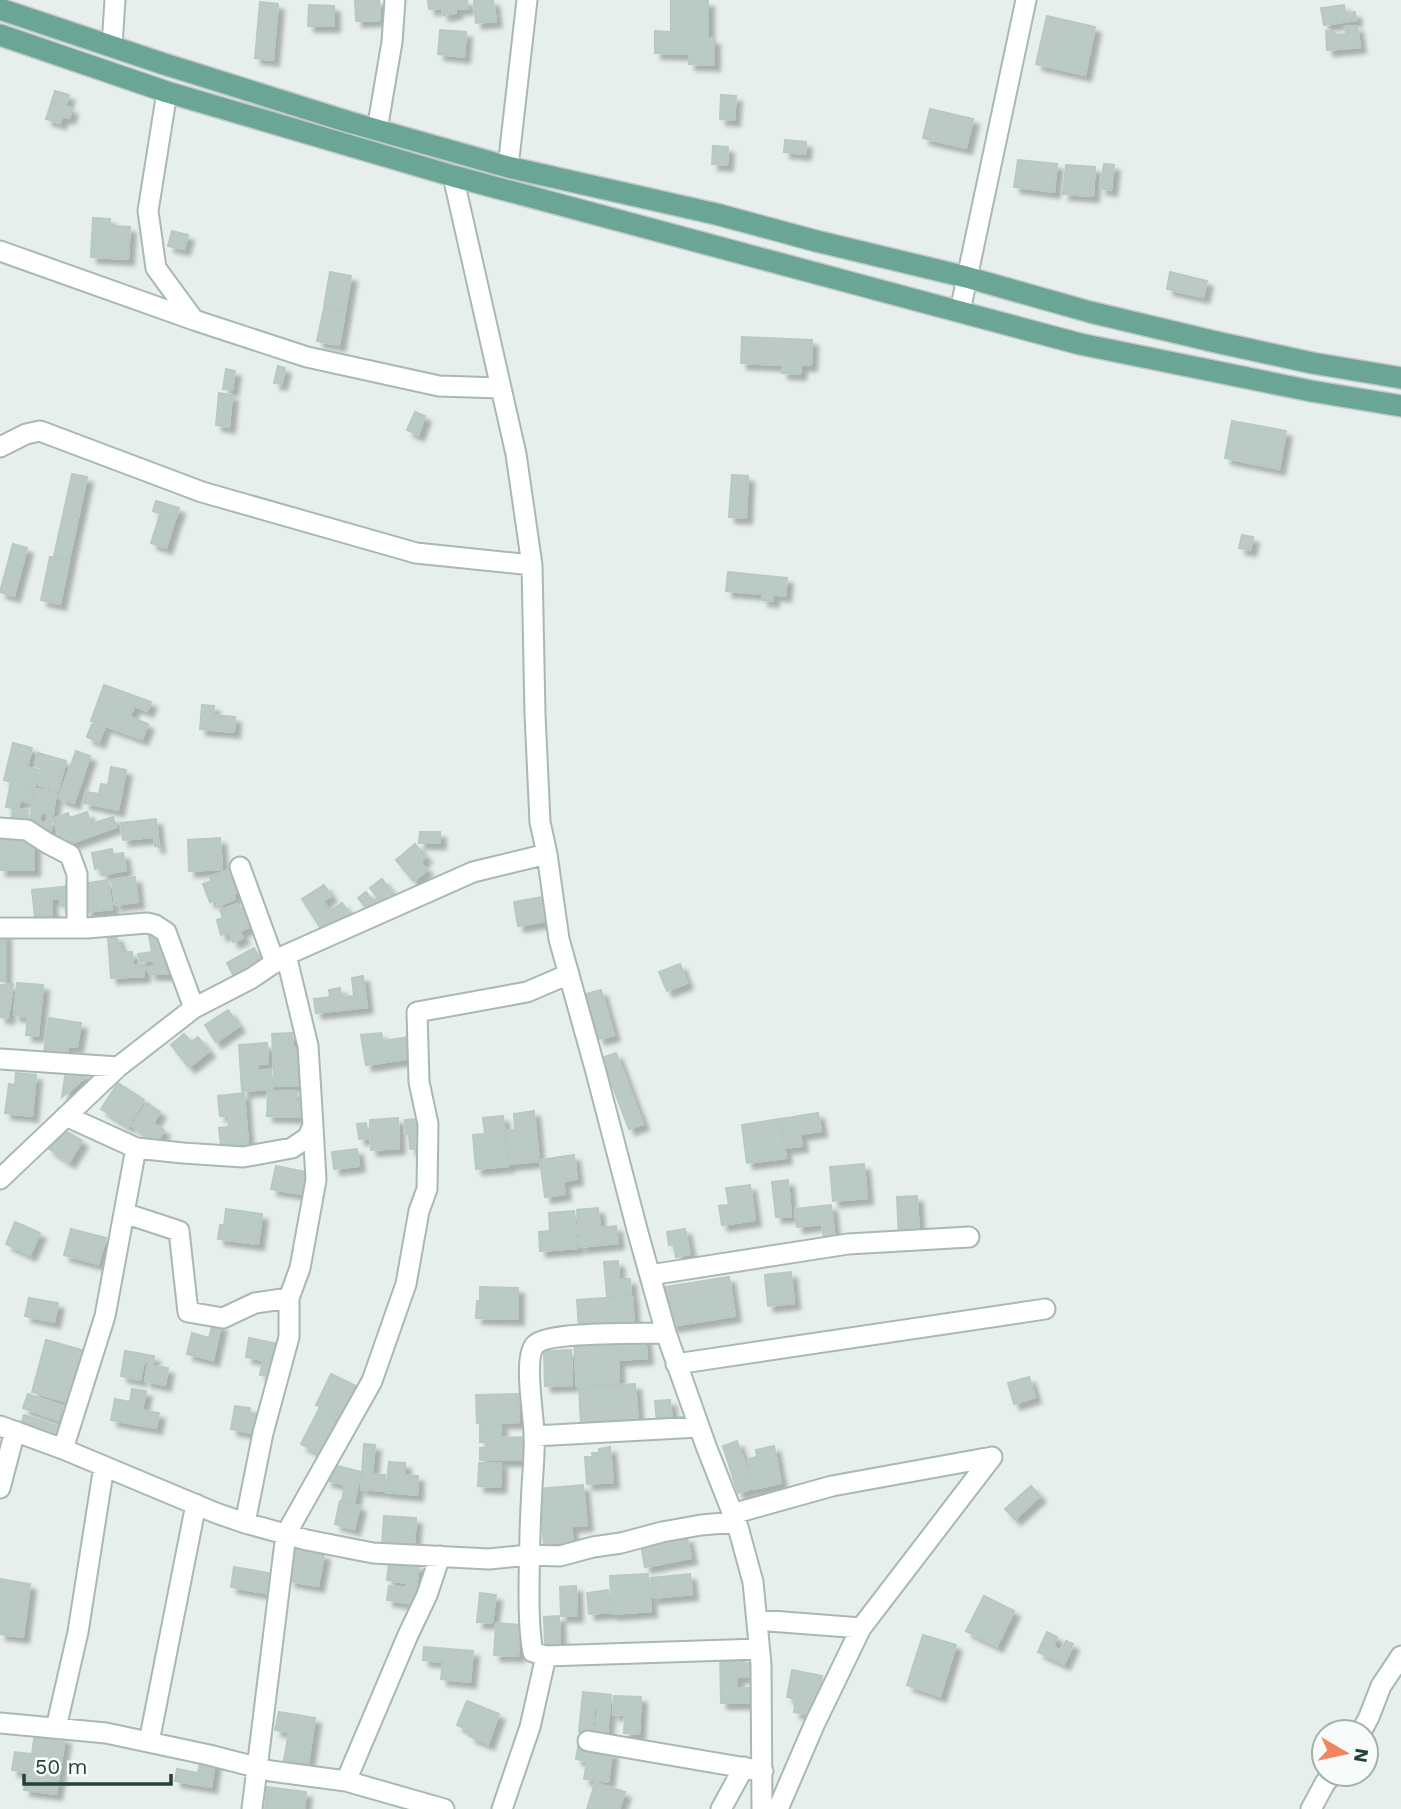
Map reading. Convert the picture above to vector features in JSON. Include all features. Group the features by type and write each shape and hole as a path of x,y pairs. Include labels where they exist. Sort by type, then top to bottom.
{"main road":[{"path":"0,9 377,130 508,167 716,214 967,277 1090,312 1216,342 1312,363 1401,378"},
{"path":"0,35 167,92 453,176 1092,347 1311,391 1401,406"}],"street":[{"path":"112,46 115,0"},
{"path":"377,130 392,42 395,0"},
{"path":"508,167 527,0"},
{"path":"960,312 1026,0"},
{"path":"167,92 148,211 156,268 194,320"},
{"path":"453,176 516,454 532,565 540,822 559,939 666,1333 734,1518 753,1583 759,1649 753,1769 762,1809"},
{"path":"0,251 307,357 439,386 500,388"},
{"path":"0,447 26,434 40,431 202,492 416,553 532,565"},
{"path":"0,828 27,830 70,855 77,874 77,928"},
{"path":"0,1179 118,1067 194,1008 252,978 280,959 473,872 547,855"},
{"path":"240,867 280,959 308,1046 316,1180 300,1268 289,1297 289,1337 263,1433 245,1523"},
{"path":"0,928 77,928 148,923 155,925 166,932 194,1008"},
{"path":"252,1809 286,1534 372,1381 405,1284 419,1211 427,1189 428,1124 419,1082 417,1012 527,992 569,974"},
{"path":"0,1059 118,1067"},
{"path":"66,1116 136,1148 243,1157 292,1148 308,1137 313,1126"},
{"path":"63,1449 106,1316 136,1148"},
{"path":"124,1213 179,1231 188,1312 223,1318 255,1303 289,1297"},
{"path":"650,1275 848,1244 969,1237"},
{"path":"677,1364 1045,1309"},
{"path":"666,1333 568,1336 542,1341 534,1345 530,1354 534,1436 528,1555 533,1652 546,1656 759,1649"},
{"path":"534,1436 699,1427"},
{"path":"0,1488 8,1428 245,1523 307,1540 373,1553 489,1559 528,1555 560,1556 593,1547 621,1544 662,1532 734,1518 832,1486 992,1457 861,1628 815,1723 778,1809"},
{"path":"56,1728 78,1632 104,1466"},
{"path":"149,1742 196,1504"},
{"path":"346,1781 427,1595 440,1556"},
{"path":"757,1620 861,1628"},
{"path":"502,1809 530,1727 546,1656"},
{"path":"1369,1718 1381,1686 1401,1656"},
{"path":"0,1723 106,1733 271,1771 346,1781 443,1809"},
{"path":"588,1741 753,1769"},
{"path":"721,1809 753,1769"},
{"path":"1311,1809 1322,1788"}],"building":[{"path":"355,0 379,0 380,20 356,21"},
{"path":"428,0 467,0 468,8 456,9 456,13 443,15 442,8 429,9"},
{"path":"493,0 496,21 476,23 474,1"},
{"path":"671,1 708,1 708,38 714,39 714,65 689,64 689,54 655,53 655,31 671,32"},
{"path":"260,2 278,4 273,60 255,58"},
{"path":"309,5 334,6 334,26 308,26"},
{"path":"1344,5 1345,13 1355,12 1356,20 1324,25 1321,8"},
{"path":"1047,16 1095,27 1085,75 1036,64"},
{"path":"1357,26 1360,47 1327,50 1326,31 1334,30 1335,35 1346,34 1345,27"},
{"path":"440,30 466,32 464,57 438,54"},
{"path":"55,91 69,95 65,106 72,109 69,118 62,116 60,123 46,119"},
{"path":"721,95 736,96 734,120 720,119"},
{"path":"930,109 973,119 966,148 923,138"},
{"path":"785,140 806,142 805,154 784,152"},
{"path":"713,146 728,147 727,165 712,164"},
{"path":"1018,160 1057,164 1054,192 1014,187"},
{"path":"1104,164 1114,165 1111,190 1100,188"},
{"path":"1066,165 1095,167 1093,196 1063,194"},
{"path":"93,218 110,219 110,226 130,227 128,259 91,257"},
{"path":"172,231 188,235 184,249 168,246"},
{"path":"330,272 351,276 345,310 324,306"},
{"path":"1170,272 1207,281 1203,297 1167,289"},
{"path":"324,308 345,312 339,345 317,341"},
{"path":"742,337 812,340 811,365 801,365 800,374 782,373 782,365 741,363"},
{"path":"278,366 285,368 281,384 274,383"},
{"path":"226,369 235,371 232,390 223,389"},
{"path":"219,393 232,395 229,427 216,425"},
{"path":"415,412 425,416 418,435 407,430"},
{"path":"1232,421 1286,431 1279,469 1225,458"},
{"path":"72,474 87,477 69,559 54,556"},
{"path":"732,475 748,476 746,518 729,517"},
{"path":"156,501 179,508 176,518 153,511"},
{"path":"160,515 175,519 166,548 151,543"},
{"path":"1242,535 1253,537 1250,550 1239,548"},
{"path":"13,544 27,548 14,596 0,592"},
{"path":"50,557 69,561 60,604 41,600"},
{"path":"728,572 787,578 785,596 773,594 773,601 762,600 763,594 726,591"},
{"path":"104,685 151,702 147,711 134,706 130,717 148,724 142,739 91,721"},
{"path":"202,705 214,706 213,715 235,717 234,732 200,729"},
{"path":"92,724 104,728 99,742 87,737"},
{"path":"13,743 32,748 27,767 39,770 34,788 4,780"},
{"path":"76,751 90,756 74,803 59,798"},
{"path":"38,753 66,761 58,790 38,785 42,768 35,766"},
{"path":"111,767 126,770 118,810 84,803 86,792 99,794 101,784 108,785"},
{"path":"11,782 34,788 31,803 20,800 18,809 6,807"},
{"path":"34,789 56,792 53,814 41,812 39,822 30,821"},
{"path":"13,809 28,810 27,821 12,819"},
{"path":"87,812 91,824 113,817 116,827 63,846 53,819 68,813 70,818"},
{"path":"48,813 52,814 50,835 39,834 40,822 47,822"},
{"path":"156,819 159,847 155,846 154,837 123,840 121,823"},
{"path":"420,832 440,832 440,843 419,843"},
{"path":"0,838 34,838 34,870 0,870"},
{"path":"220,838 222,869 189,871 188,840"},
{"path":"415,844 426,857 420,862 427,870 414,881 396,860"},
{"path":"112,849 113,855 123,853 126,870 102,875 101,867 95,869 92,853"},
{"path":"229,870 233,879 238,877 243,891 233,894 235,899 218,906 216,899 210,902 203,884 211,881 210,877"},
{"path":"135,877 138,902 115,905 112,880"},
{"path":"382,879 394,895 371,914 358,898 366,892 373,901 378,898 370,888"},
{"path":"108,880 112,909 86,912 82,884"},
{"path":"324,885 331,896 323,901 330,911 342,903 351,916 324,933 302,899"},
{"path":"71,886 73,904 61,906 60,898 51,899 52,915 35,917 32,890"},
{"path":"543,897 547,921 518,926 514,902"},
{"path":"237,904 239,909 246,906 252,926 240,931 243,938 233,942 229,932 221,935 217,920 223,918 220,910"},
{"path":"0,933 5,933 5,981 0,981"},
{"path":"116,936 122,952 132,952 133,965 144,965 144,976 111,978 108,937"},
{"path":"149,936 159,937 169,974 150,974 149,968 155,965 154,960 140,962 138,954 152,952"},
{"path":"254,948 261,961 234,976 227,963"},
{"path":"680,964 687,983 667,991 659,972"},
{"path":"363,976 367,1007 316,1013 314,999 330,997 329,990 340,988 341,997 354,996 352,978"},
{"path":"17,983 43,985 38,1036 26,1035 28,1017 14,1015"},
{"path":"13,984 8,1018 0,1017 0,985"},
{"path":"601,990 614,1035 599,1039 586,994"},
{"path":"228,1010 239,1026 216,1042 205,1025"},
{"path":"49,1018 81,1023 77,1047 68,1046 67,1056 44,1052"},
{"path":"292,1033 293,1047 299,1047 301,1085 275,1086 272,1034"},
{"path":"381,1033 383,1041 410,1037 413,1058 366,1065 361,1035"},
{"path":"184,1034 191,1042 198,1037 209,1051 189,1067 171,1045"},
{"path":"267,1043 268,1063 257,1064 258,1071 271,1070 273,1089 242,1091 239,1045"},
{"path":"616,1053 643,1124 629,1129 602,1058"},
{"path":"66,1070 89,1074 62,1097"},
{"path":"16,1073 36,1075 32,1116 5,1113 9,1084 15,1085"},
{"path":"118,1083 144,1100 128,1126 101,1109"},
{"path":"268,1091 296,1092 296,1101 307,1101 306,1117 267,1116"},
{"path":"244,1093 248,1143 221,1146 219,1128 229,1127 228,1116 220,1116 218,1096"},
{"path":"147,1103 160,1112 153,1123 164,1130 157,1142 132,1126"},
{"path":"534,1111 539,1161 509,1164 505,1131 515,1130 514,1114"},
{"path":"818,1113 821,1131 800,1134 802,1146 785,1148 780,1119"},
{"path":"503,1116 508,1166 476,1169 473,1135 485,1134 483,1118"},
{"path":"398,1118 399,1148 371,1150 370,1120"},
{"path":"420,1119 423,1148 410,1149 405,1120"},
{"path":"780,1119 786,1158 747,1163 742,1125"},
{"path":"366,1123 368,1138 359,1139 357,1124"},
{"path":"61,1128 82,1141 69,1162 48,1148"},
{"path":"357,1149 359,1166 334,1169 332,1152"},
{"path":"574,1155 577,1179 563,1181 565,1194 545,1197 540,1160"},
{"path":"864,1164 867,1198 833,1201 830,1167"},
{"path":"276,1166 306,1172 302,1194 271,1189"},
{"path":"788,1180 791,1216 776,1217 772,1182"},
{"path":"750,1185 755,1220 722,1225 719,1206 729,1205 726,1188"},
{"path":"917,1196 919,1236 899,1237 897,1197"},
{"path":"831,1205 835,1240 824,1241 822,1224 797,1227 795,1209"},
{"path":"598,1208 600,1228 616,1226 618,1243 580,1247 577,1210"},
{"path":"226,1209 262,1214 258,1244 218,1239 220,1225 224,1225"},
{"path":"574,1211 577,1248 540,1251 539,1232 550,1231 549,1213"},
{"path":"15,1222 40,1233 30,1255 6,1244"},
{"path":"71,1229 106,1238 98,1264 64,1255"},
{"path":"685,1229 690,1254 676,1257 674,1244 669,1245 667,1232"},
{"path":"618,1261 619,1279 630,1279 631,1294 607,1296 604,1262"},
{"path":"791,1272 794,1303 768,1306 765,1275"},
{"path":"729,1277 735,1316 671,1326 665,1287"},
{"path":"480,1287 518,1288 518,1319 476,1318"},
{"path":"632,1296 634,1325 579,1329 577,1300"},
{"path":"29,1298 58,1303 54,1322 25,1316"},
{"path":"213,1323 221,1325 213,1360 187,1354 192,1333 209,1338"},
{"path":"645,1337 647,1358 618,1360 619,1383 577,1386 574,1343"},
{"path":"249,1338 279,1344 272,1377 260,1375 263,1360 246,1357"},
{"path":"46,1340 85,1351 71,1403 32,1392"},
{"path":"571,1350 572,1385 545,1386 544,1351"},
{"path":"125,1351 154,1356 153,1363 144,1361 140,1380 121,1376"},
{"path":"148,1365 168,1368 165,1385 145,1381"},
{"path":"331,1374 360,1388 345,1419 316,1405"},
{"path":"1029,1377 1035,1397 1014,1404 1008,1383"},
{"path":"635,1384 638,1421 581,1425 579,1388"},
{"path":"132,1389 146,1391 142,1410 159,1413 156,1428 111,1420 115,1399 130,1402"},
{"path":"28,1394 63,1407 58,1420 23,1408"},
{"path":"518,1394 519,1422 477,1423 476,1395"},
{"path":"670,1400 672,1421 657,1423 655,1401"},
{"path":"235,1406 250,1408 249,1413 260,1415 257,1434 231,1429"},
{"path":"319,1409 342,1421 325,1456 301,1444"},
{"path":"24,1415 60,1427 57,1438 21,1425"},
{"path":"480,1425 501,1425 501,1438 527,1437 528,1460 480,1460 480,1448 487,1447 487,1442 480,1442"},
{"path":"737,1441 753,1488 738,1493 723,1446"},
{"path":"364,1444 375,1445 372,1474 385,1475 384,1491 361,1489"},
{"path":"774,1446 781,1483 754,1489 748,1459 757,1457 756,1450"},
{"path":"610,1447 613,1482 587,1484 585,1457 593,1457 592,1453 599,1453 599,1449"},
{"path":"389,1462 405,1463 405,1475 418,1476 417,1495 386,1492"},
{"path":"479,1463 501,1463 500,1487 478,1486"},
{"path":"330,1464 361,1472 354,1502 342,1500 345,1485 326,1480"},
{"path":"583,1485 587,1525 571,1526 573,1541 544,1544 539,1489"},
{"path":"1031,1486 1040,1496 1015,1519 1005,1509"},
{"path":"340,1501 360,1506 354,1529 335,1524"},
{"path":"384,1516 416,1518 414,1547 382,1545"},
{"path":"687,1537 691,1558 645,1567 641,1545"},
{"path":"294,1549 324,1554 318,1586 289,1581"},
{"path":"389,1562 419,1565 414,1604 387,1600 389,1586 406,1589 407,1583 387,1580"},
{"path":"234,1567 274,1574 270,1594 231,1587"},
{"path":"648,1574 651,1611 612,1614 610,1576"},
{"path":"690,1574 692,1594 653,1598 651,1578"},
{"path":"0,1579 30,1584 23,1637 0,1634"},
{"path":"576,1586 577,1616 561,1616 560,1587"},
{"path":"608,1590 611,1612 589,1614 587,1593"},
{"path":"480,1593 496,1595 492,1623 477,1622"},
{"path":"984,1596 1014,1611 997,1646 966,1631"},
{"path":"559,1616 560,1644 545,1645 544,1617"},
{"path":"496,1623 520,1625 518,1656 494,1655"},
{"path":"1047,1632 1057,1637 1053,1647 1061,1651 1066,1641 1073,1644 1064,1664 1038,1652"},
{"path":"923,1635 956,1645 940,1696 907,1685"},
{"path":"424,1647 473,1651 470,1682 441,1679 443,1662 423,1660"},
{"path":"720,1654 739,1655 739,1664 751,1663 751,1676 737,1677 737,1688 751,1688 751,1703 721,1703"},
{"path":"792,1670 822,1676 815,1716 794,1712 796,1699 787,1697"},
{"path":"583,1692 611,1695 607,1734 595,1732 598,1710 594,1710 592,1734 579,1732"},
{"path":"614,1696 641,1697 639,1734 624,1733 625,1715 613,1714"},
{"path":"467,1701 499,1714 488,1744 469,1736 471,1731 457,1725"},
{"path":"279,1712 315,1718 308,1764 284,1760 289,1732 275,1730"},
{"path":"35,1733 65,1738 56,1794 24,1790 27,1772 12,1770 15,1752 32,1754"},
{"path":"578,1747 612,1752 608,1782 584,1779 587,1761 576,1759"},
{"path":"201,1758 215,1761 211,1787 175,1781 177,1769 198,1773"},
{"path":"595,1783 625,1792 619,1809 587,1809"},
{"path":"267,1787 306,1792 304,1809 265,1809"}]}
